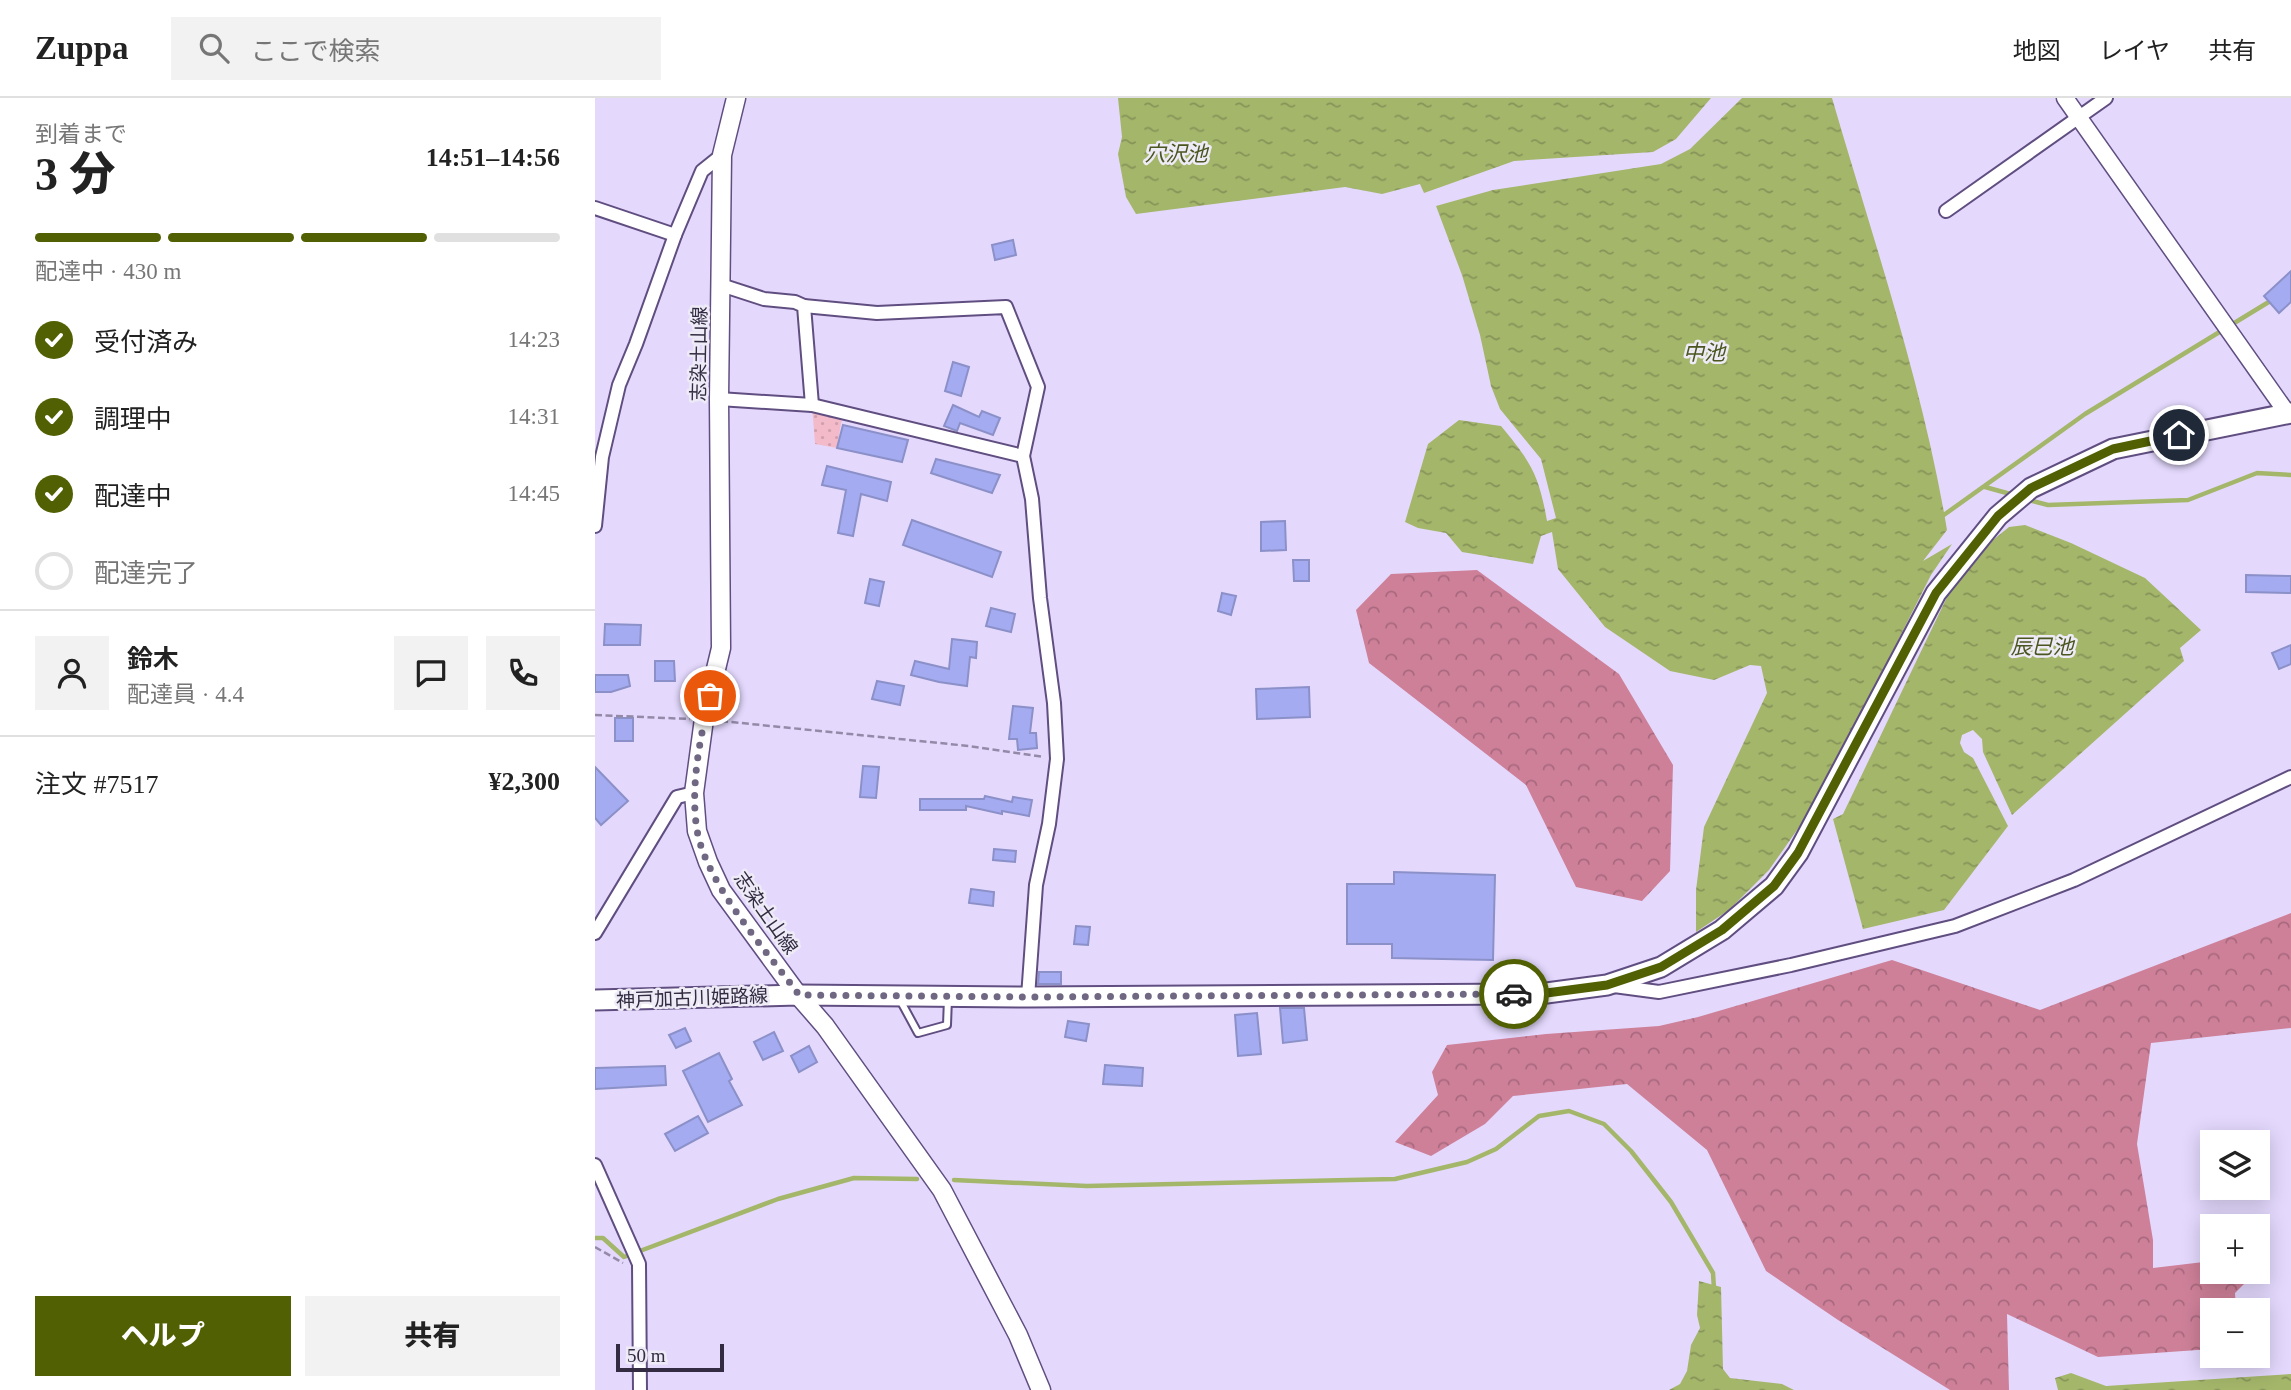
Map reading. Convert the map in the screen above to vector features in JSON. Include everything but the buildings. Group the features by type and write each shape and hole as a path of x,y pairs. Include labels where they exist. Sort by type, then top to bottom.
{"main road":[{"name":"志染土山線","path":"736,98 722,155 719,399 721,648 704,719 694,793 697,831 721,890 825,1026 942,1190 1018,1335 1041,1390"},
{"name":"神戸加古川姫路線","path":"595,1000 799,995 1028,997 1539,994 1607,985 1661,967 1722,930 1774,886 1798,853 1936,593 1998,516 2031,488 2113,449 2290,415"}],"street":[{"path":"2065,98 2290,415"},
{"path":"1946,211 2106,98"},
{"path":"595,526 603,457 619,385 702,171 722,155"},
{"path":"595,208 675,235"},
{"path":"721,285 764,299 877,313 1006,307 1038,387 1023,456 1032,499 1040,598 1054,703 1057,758 1049,824 1036,885 1028,997"},
{"path":"804,306 812,405"},
{"path":"719,399 812,405 1023,456"},
{"path":"1607,985 1659,992 1791,965 1955,926 2074,880 2291,776"},
{"path":"595,933 677,797 694,793"},
{"path":"595,1165 639,1264 640,1390"}],"lane":[{"path":"898,996 918,1033 947,1025 948,996"}],"path":[{"path":"595,715 704,719 969,746 1057,758"},
{"path":"595,1247 628,1266 639,1264"}],"green space":[{"path":"1477,570 1619,674 1673,765 1670,871 1642,901 1576,887 1526,785 1369,663 1356,610 1391,574"},
{"path":"2291,913 2291,1028 2151,1043 2137,1144 2153,1240 2153,1268 2200,1262 2200,1284 2244,1284 2235,1293 2235,1298 2200,1298 2200,1350 2098,1357 2007,1314 2009,1390 1950,1390 1766,1271 1707,1150 1627,1084 1513,1096 1485,1124 1431,1156 1395,1142 1438,1095 1432,1072 1447,1045 1546,1034 1659,1026 1892,960 2040,1010"}],"shaded area":[{"path":"812,405 843,412 837,448 815,444"}],"water":[{"name":"穴沢池","path":"1118,98 1711,98 1676,139 1653,152 1514,161 1424,193 1420,184 1382,194 1345,187 1136,214 1126,197 1118,154 1122,137"},
{"name":"中池","path":"1742,98 1832,98 1911,367 1937,476 1947,530 1923,561 1952,544 1931,575 1816,803 1769,870 1729,910 1696,932 1696,890 1704,827 1767,693 1761,666 1750,665 1714,680 1670,671 1605,627 1558,569 1552,532 1541,536 1533,564 1462,552 1446,533 1418,528 1405,522 1428,444 1459,420 1501,426 1520,450 1537,480 1547,521 1556,518 1541,459 1500,409 1491,386 1480,335 1462,275 1436,206 1493,190 1661,164 1690,149"},
{"name":"辰巳池","path":"2025,525 2071,543 2145,578 2201,630 2180,648 2184,661 2012,815 1983,752 1982,739 1973,730 1962,735 1960,743 1964,752 1973,758 2008,826 1944,910 1863,929 1833,819 1843,814 1949,593 1993,540 2009,527"},
{"path":"1699,1281 1721,1287 1723,1369 1730,1378 1782,1384 1794,1390 1669,1390 1680,1384 1687,1371 1691,1345 1700,1328 1697,1315"},
{"path":"2071,1373 2106,1386 2291,1374 2291,1390 2058,1390 2055,1378"}],"waterway":[{"path":"1941,517 2085,414 2272,300"},
{"path":"2025,499 2048,505 2188,500 2257,473 2291,475"},
{"path":"1985,487 2014,495"},
{"path":"954,1180 1087,1186 1395,1179 1467,1162 1496,1149 1539,1116 1569,1111 1604,1124 1631,1151 1671,1202 1713,1273 1714,1289"},
{"path":"595,1238 603,1238 624,1257 778,1199 854,1178 917,1179"}],"way so far":[{"path":"710,696 704,719 694,793 697,831 721,890 799,995 1028,997 1514,994"}],"route":[{"path":"1514,994 1539,994 1607,985 1661,967 1722,930 1774,886 1798,853 1936,593 1998,516 2031,488 2113,449 2179,435"}]}
